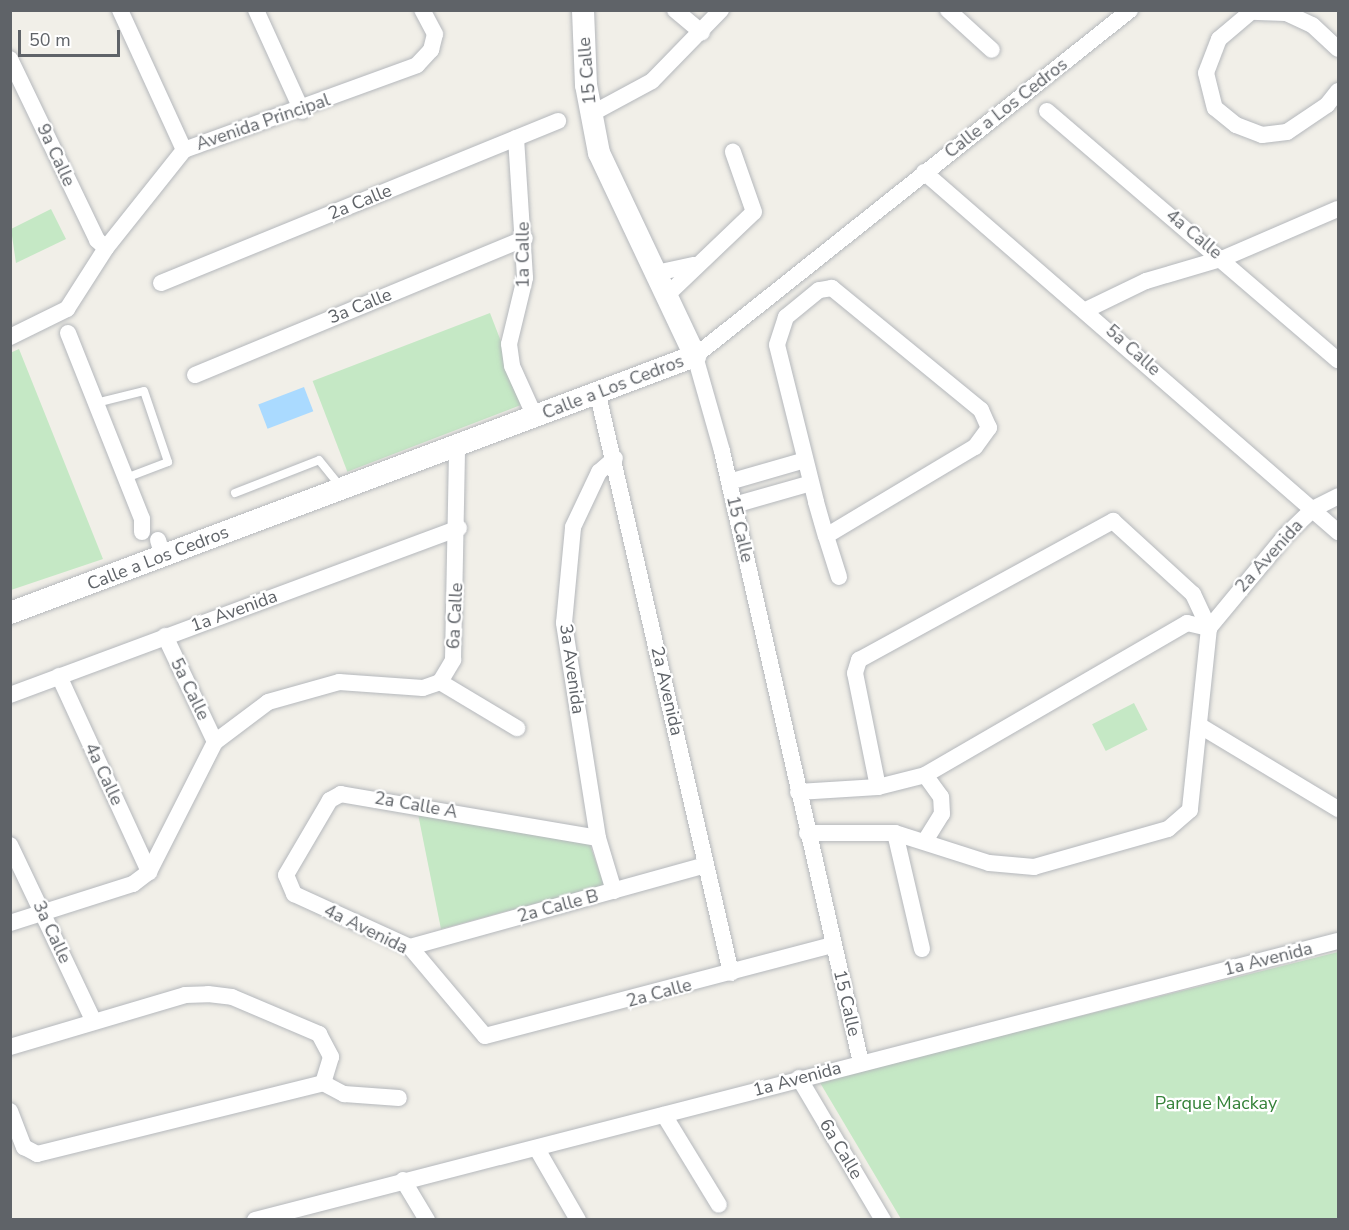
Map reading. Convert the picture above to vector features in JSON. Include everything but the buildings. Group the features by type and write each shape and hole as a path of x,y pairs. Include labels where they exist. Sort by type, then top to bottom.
{"street":[{"path":"120,10 184,150"},
{"path":"256,10 302,111"},
{"name":"Avenida Principal","path":"10,337 67,309 106,248 184,150 302,111 417,65 435,34 422,10"},
{"name":"15 Calle","path":"583,10 599,110 599,153 694,356 729,482 861,1063"},
{"path":"675,10 702,33"},
{"path":"599,110 652,81 702,33 721,10"},
{"path":"948,10 992,50"},
{"name":"Calle a Los Cedros","path":"10,614 151,540 341,488 457,445 532,410 600,401 694,356 1130,10"},
{"path":"1338,49 1312,25 1286,13 1252,11 1219,39 1206,73 1215,108 1236,125 1262,135 1287,132 1327,105 1338,90"},
{"name":"9a Calle","path":"10,59 97,240 106,248"},
{"name":"4a Calle","path":"1047,111 1224,258 1338,360"},
{"name":"2a Calle","path":"162,283 558,121"},
{"name":"1a Calle","path":"516,138 525,238 522,299 509,344 512,366 532,410"},
{"path":"667,295 694,265 754,212 734,152"},
{"name":"5a Calle","path":"924,172 1088,309 1338,532"},
{"path":"1088,309 1146,281 1224,258 1338,209"},
{"name":"3a Calle","path":"195,375 525,238"},
{"path":"656,273 694,265"},
{"path":"826,536 975,447 989,428 988,419 846,294 819,290 786,317 777,345 811,483 826,536 839,577"},
{"path":"68,333 151,540"},
{"name":"2a Avenida","path":"600,401 615,458 731,973"},
{"name":"6a Calle","path":"440,682 453,660 460,511 457,445"},
{"name":"3a Avenida","path":"614,891 598,838 564,623 564,590 573,527 599,472 615,458"},
{"path":"729,482 805,460"},
{"path":"734,505 811,483"},
{"name":"2a Avenida","path":"1209,628 1247,577 1313,509 1338,496"},
{"path":"807,833 895,832 989,863 1034,867 1168,829 1190,810 1202,727 1209,628 1193,594 1113,521 859,660 855,673 878,787"},
{"name":"1a Avenida","path":"10,695 459,528"},
{"path":"798,792 878,787 925,775 1187,624 1209,628"},
{"name":"5a Calle","path":"165,636 215,742"},
{"name":"4a Calle","path":"58,676 149,872"},
{"path":"10,923 45,915 133,884 149,872 215,742 289,693 339,682 423,688 440,682 517,728"},
{"path":"1202,727 1338,809"},
{"path":"925,775 941,797 942,814 925,841"},
{"name":"2a Calle A","path":"288,885 286,875 319,816 341,794 598,838"},
{"path":"895,832 922,949"},
{"name":"3a Calle","path":"10,845 93,1020"},
{"name":"2a Calle B","path":"410,947 706,865"},
{"name":"4a Avenida","path":"288,885 294,894 410,947 485,1036"},
{"name":"1a Avenida","path":"255,1220 278,1217 403,1180 537,1149 799,1078 1338,941"},
{"name":"2a Calle","path":"485,1036 833,945"},
{"path":"10,1047 93,1020 185,995 232,997 319,1034 331,1057 323,1083"},
{"name":"6a Calle","path":"799,1078 883,1220"},
{"path":"10,1111 30,1151 37,1154 323,1083 344,1094 399,1098"},
{"path":"664,1115 720,1205"},
{"path":"537,1149 578,1220"},
{"path":"403,1180 428,1220"}],"lane":[{"path":"96,403 144,391 168,462 126,478"},
{"path":"234,493 319,460 341,488"}],"green space":[{"path":"51,209 66,239 16,263 11,229"},
{"path":"490,313 525,404 347,472 313,381"},
{"path":"19,349 103,559 11,590 10,353"},
{"path":"1134,703 1148,730 1106,751 1092,724"},
{"path":"418,814 589,842 604,885 441,929"},
{"name":"Parque Mackay","path":"1338,952 1338,1219 901,1219 819,1081"}],"water":[{"path":"304,387 313,411 268,429 258,405"}]}
